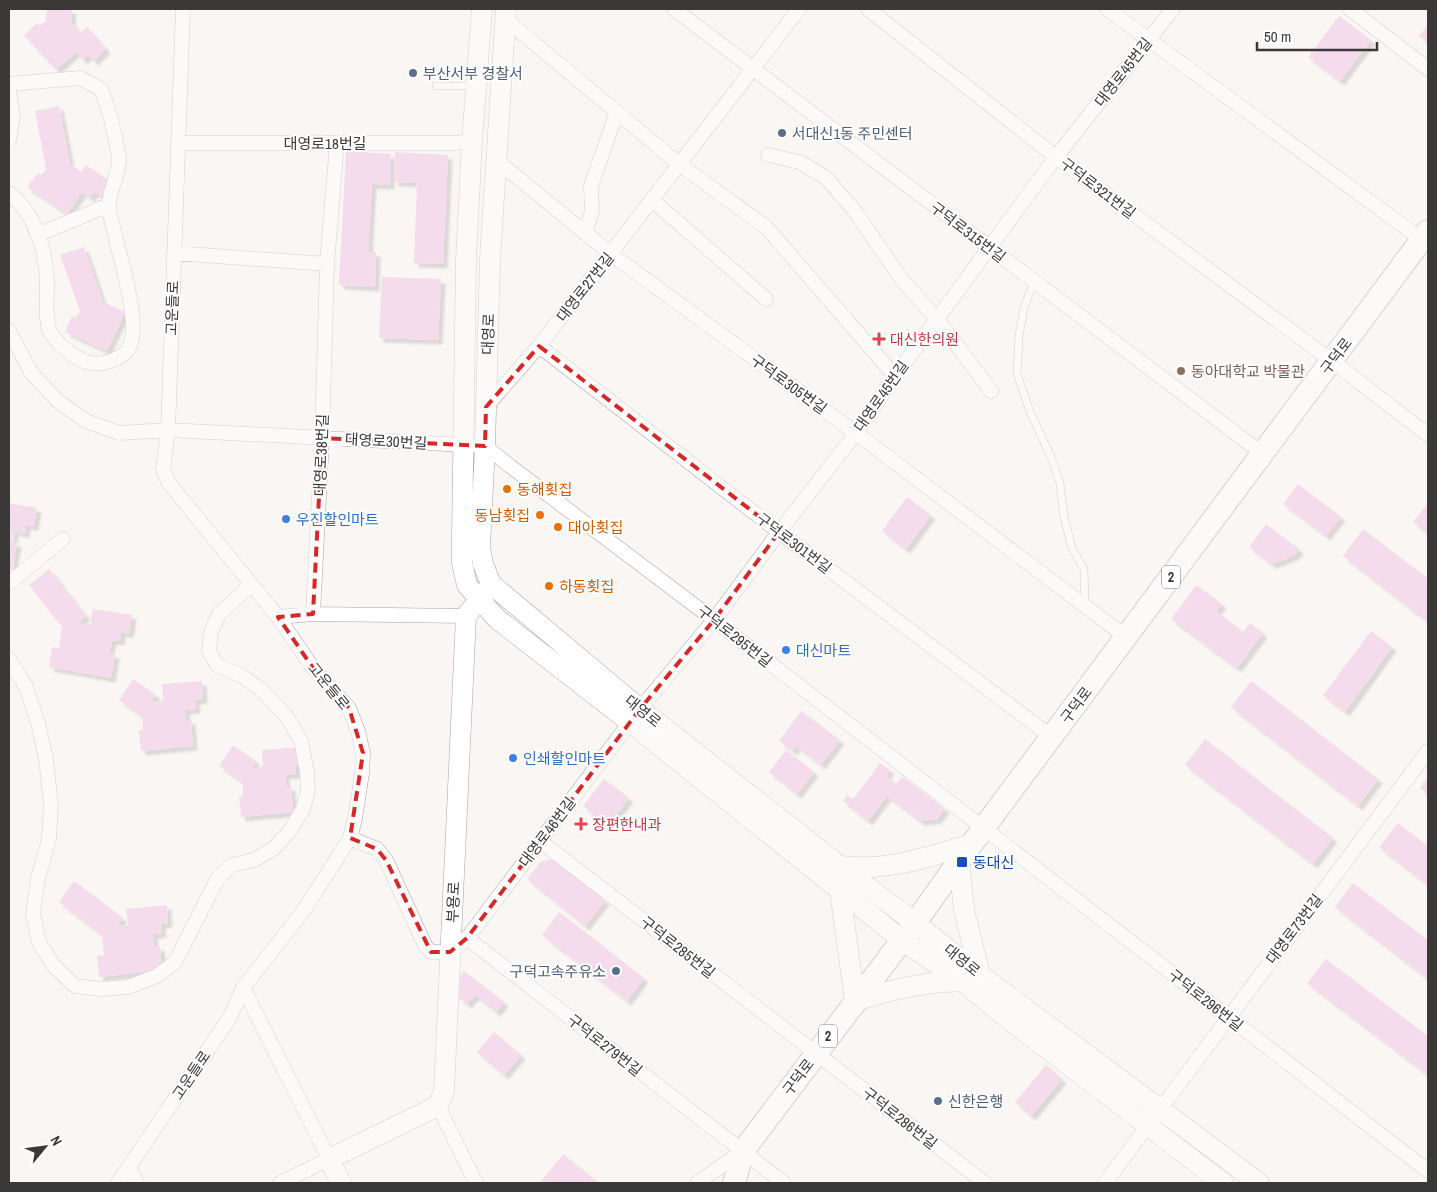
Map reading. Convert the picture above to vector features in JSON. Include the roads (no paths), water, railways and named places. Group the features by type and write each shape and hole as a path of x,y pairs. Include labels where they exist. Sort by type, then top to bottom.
{"main road":[{"name":"대영로","path":"482,9 472,141 466,278 462,445 462,563 467,585 479,601 497,619 635,715 915,923 971,978 1007,1018 1223,1183"},
{"name":"대영로","path":"505,14 490,259 480,547 483,564 491,584 635,715 840,891 902,940 971,978 1160,1108 1259,1183"},
{"name":"구덕로","path":"734,1183 743,1151 854,1001 915,923 971,845 1332,361 1426,238"},
{"path":"466,616 491,584"},
{"name":"부용로","path":"438,1106 444,1091 466,616"},
{"path":"840,866 856,868 888,866 971,845 964,910 971,978 902,987 854,1001 840,891"},
{"path":"341,1183 329,1159 438,1106"}],"street":[{"name":"고운들로","path":"118,1183 130,1168 230,1017 243,988 304,910 350,838 362,773 362,753 358,731 349,708 313,668 278,617 168,482 163,468 168,430 183,9"},
{"name":"구덕로315번길","path":"674,9 1263,454"},
{"name":"대영로27번길","path":"486,407 539,346 798,9"},
{"name":"구덕로321번길","path":"868,9 1056,157 1332,361 1428,435"},
{"path":"1107,9 1426,238"},
{"name":"대영로45번길","path":"635,715 714,620 856,433 895,376 1056,157 1173,9"},
{"path":"1350,9 1428,70"},
{"path":"505,14 679,164 766,227 895,376"},
{"path":"9,84 80,78 101,89 113,121 120,162 109,205 132,304 132,337 127,352 112,361 96,364 76,359 59,344 50,331 46,315 47,287 44,254 32,218 9,193"},
{"path":"9,92 13,115 9,140"},
{"path":"585,233 592,211 591,186 617,112"},
{"name":"대영로18번길","path":"179,143 472,141"},
{"name":"대영로38번길","path":"313,614 322,438 327,264 337,143"},
{"path":"768,155 800,162 826,178 854,210 902,280 937,319 991,391"},
{"name":"구덕로305번길","path":"496,160 610,254 856,433 1126,637"},
{"path":"652,200 766,298"},
{"path":"37,235 109,205"},
{"path":"174,253 327,264"},
{"name":"대영로30번길","path":"9,331 32,374 58,402 86,421 118,433 168,430 485,446"},
{"name":"구덕로301번길","path":"539,346 779,532 1052,737"},
{"name":"구덕로295번길","path":"485,446 714,620 971,845"},
{"path":"9,583 64,539"},
{"path":"9,659 26,687 38,723 46,759 52,805 49,839 38,878 33,914 39,942 53,965 75,986 101,989 128,987 157,976 176,962 218,878 232,865 254,860 273,849 289,832 302,810 308,791 307,772 301,741 287,716 263,692 242,676 217,666 209,651 211,632 219,614 251,585"},
{"path":"278,617 313,614 466,616"},
{"name":"대영로46번길","path":"450,952 467,938 635,715"},
{"name":"대영로73번길","path":"1105,1183 1428,751"},
{"path":"350,838 377,849 386,860 424,945 431,952 450,952"},
{"name":"구덕로285번길","path":"540,841 816,1053"},
{"name":"구덕로296번길","path":"971,845 1228,1017 1428,1172"},
{"name":"구덕로279번길","path":"467,938 784,1183"},
{"path":"243,988 329,1159 280,1183"},
{"name":"구덕로286번길","path":"816,1053 985,1183"},
{"path":"438,1106 476,1183"},
{"path":"697,1183 743,1151"},
{"path":"130,1168 137,1183"}],"lane":[{"path":"436,86 476,86"},
{"path":"1034,281 1024,308 1019,336 1017,373 1030,412 1051,457 1060,483 1064,517 1072,548 1084,569 1085,607"}],"place":[{"name":"부산서부 경찰서","path":"413,73"},
{"name":"서대신1동 주민센터","path":"782,133"},
{"name":"대신한의원","path":"879,339"},
{"name":"동아대학교 박물관","path":"1181,371"},
{"name":"동해횟집","path":"507,489"},
{"name":"동남횟집","path":"540,515"},
{"name":"우진할인마트","path":"286,519"},
{"name":"대아횟집","path":"558,527"},
{"name":"하동횟집","path":"549,586"},
{"name":"대신마트","path":"786,650"},
{"name":"인쇄할인마트","path":"513,758"},
{"name":"장편한내과","path":"581,824"},
{"name":"동대신","path":"962,862"},
{"name":"구덕고속주유소","path":"616,971"},
{"name":"신한은행","path":"938,1101"}]}
